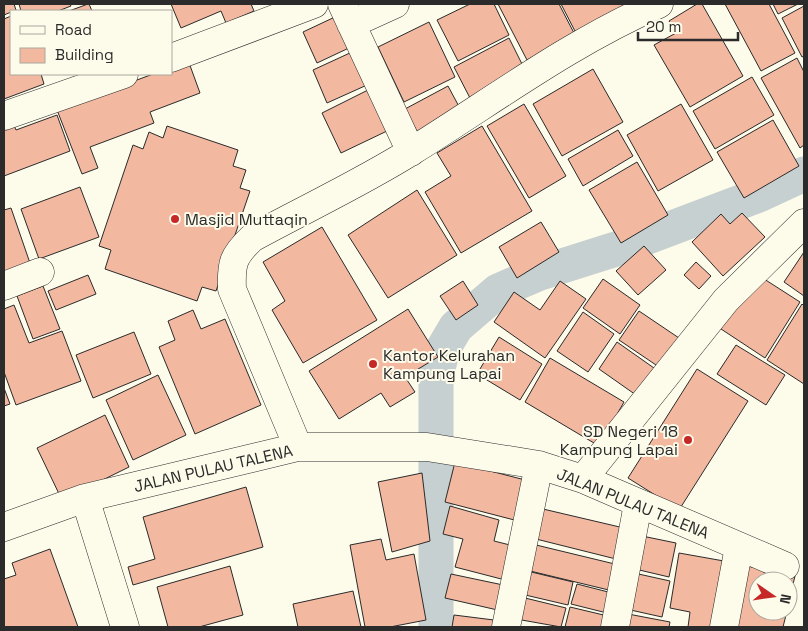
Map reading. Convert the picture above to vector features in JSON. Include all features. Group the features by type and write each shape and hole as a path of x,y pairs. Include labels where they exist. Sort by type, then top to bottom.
{"street":[{"path":"172,58 314,4"},
{"path":"395,4 347,14 411,152"},
{"path":"298,447 232,289 231,268 237,252 252,238 411,152 563,53 616,22 659,4"},
{"path":"4,116 121,75"},
{"path":"583,480 726,300 804,223"},
{"path":"4,286 40,272"},
{"name":"JALAN PULAU TALENA","path":"4,526 85,498 298,447 427,448 478,454 539,465 583,480 785,566"},
{"path":"506,627 539,465"},
{"path":"85,498 125,627"},
{"path":"615,627 638,504"},
{"path":"724,627 739,547"}],"building":[{"path":"4,4 14,4 16,10 10,10 10,12 4,15"},
{"path":"19,4 70,4 71,6 61,10 21,10"},
{"path":"88,4 92,10 72,10"},
{"path":"171,4 251,4 254,11 226,23 221,11 181,28"},
{"path":"470,4 494,4 509,35 458,61 437,20"},
{"path":"498,4 559,4 575,35 527,60"},
{"path":"561,4 623,4 626,10 577,35"},
{"path":"697,4 702,4 743,76 690,107 654,45 676,33 669,21"},
{"path":"725,4 769,4 795,53 761,71"},
{"path":"773,4 798,4 778,14"},
{"path":"804,6 804,56 802,57 782,18"},
{"path":"10,16 10,75 41,75 44,84 4,99 4,19"},
{"path":"337,16 351,47 317,63 303,32"},
{"path":"429,22 455,77 404,102 378,47"},
{"path":"509,38 526,72 471,100 454,67"},
{"path":"352,52 367,85 327,103 313,70"},
{"path":"797,58 804,72 804,145 800,148 761,78"},
{"path":"188,60 200,93 150,112 154,123 90,147 98,168 82,174 57,110 150,75 172,75 172,67"},
{"path":"593,69 623,122 562,156 533,104"},
{"path":"752,77 774,115 715,149 693,111"},
{"path":"448,86 463,114 420,137 405,109"},
{"path":"368,90 387,131 341,153 322,113"},
{"path":"524,104 566,176 529,198 487,126"},
{"path":"681,104 713,160 658,191 627,135"},
{"path":"57,115 70,151 4,176 4,121 11,119 16,130"},
{"path":"773,120 799,166 744,198 717,152"},
{"name":"Masjid Muttaqin","path":"167,126 238,150 233,166 246,170 240,188 250,191 216,291 202,287 197,301 105,269 111,250 99,246 133,145 143,149 149,132 163,138"},
{"path":"482,126 532,211 461,253 425,192 451,176 437,153"},
{"path":"618,130 633,156 583,186 568,159"},
{"path":"637,162 668,215 621,243 589,190"},
{"path":"80,187 99,237 39,259 21,209"},
{"path":"417,190 457,255 388,298 348,235"},
{"path":"11,208 31,266 4,276 4,210"},
{"path":"742,213 765,237 723,276 692,242 721,214 730,224"},
{"path":"541,222 559,252 517,278 499,247"},
{"path":"322,227 377,320 303,363 272,310 285,301 263,262"},
{"path":"644,246 666,270 638,295 616,271"},
{"path":"804,252 804,296 784,282"},
{"path":"696,262 711,276 699,289 684,275"},
{"path":"88,275 96,294 56,310 48,291"},
{"path":"761,277 800,302 765,358 718,327"},
{"path":"603,279 640,305 620,334 583,308"},
{"path":"463,281 478,305 456,320 440,296"},
{"path":"560,281 586,299 545,358 494,322 514,292 540,310"},
{"path":"43,286 60,329 33,339 17,296"},
{"path":"802,304 804,306 804,384 767,360"},
{"path":"14,305 29,343 62,331 81,381 16,405 4,372 4,309"},
{"name":"Kantor Kelurahan Kampung Lapai","path":"408,309 438,357 405,377 415,392 390,407 381,393 339,419 309,371"},
{"path":"193,310 201,329 225,319 261,405 195,434 159,347 175,340 168,321"},
{"path":"639,311 679,338 659,367 619,340"},
{"path":"583,312 614,334 588,372 557,351"},
{"path":"134,332 151,374 93,398 76,355"},
{"path":"499,337 542,364 520,400 477,374"},
{"path":"617,342 654,368 636,395 599,369"},
{"path":"736,345 785,375 766,405 717,374"},
{"path":"550,358 624,402 599,446 525,402"},
{"name":"SD Negeri 18 Kampung Lapai","path":"697,369 748,401 679,510 628,478"},
{"path":"158,375 186,435 133,460 106,400"},
{"path":"4,388 10,404 4,406"},
{"path":"105,415 129,467 62,500 37,448"},
{"path":"455,462 533,482 522,522 445,502"},
{"path":"422,473 430,541 392,552 378,482"},
{"path":"246,487 263,547 133,585 128,567 155,559 143,517"},
{"path":"450,506 499,520 494,541 518,547 509,581 455,567 463,539 443,534"},
{"path":"543,509 624,528 616,559 536,539"},
{"path":"642,536 676,543 669,577 635,569"},
{"path":"381,539 386,560 414,554 426,620 390,627 365,627 350,545"},
{"path":"532,544 623,566 617,592 526,570"},
{"path":"50,549 78,627 4,627 4,579 16,575 12,563"},
{"path":"679,553 724,561 713,627 688,627 690,612 670,608"},
{"path":"230,566 243,615 199,627 168,627 157,587"},
{"path":"747,566 771,571 748,571 748,621 784,621 783,627 733,627"},
{"path":"527,571 573,582 568,605 521,594"},
{"path":"634,573 670,581 662,617 626,609"},
{"path":"451,574 508,586 502,611 445,598"},
{"path":"577,584 616,594 611,614 571,604"},
{"path":"353,591 361,627 298,627 293,604"},
{"path":"521,597 566,608 561,627 516,619"},
{"path":"570,607 612,617 610,627 565,627"},
{"path":"628,614 670,622 669,627 625,627"},
{"path":"454,615 502,621 501,627 452,627"}],"waterway":[{"path":"436,627 436,376 443,349 456,327 498,291 540,273 616,249 759,195 804,174"}],"place":[{"name":"Masjid Muttaqin","path":"175,219"},
{"name":"Kantor Kelurahan Kampung Lapai","path":"373,364"},
{"name":"SD Negeri 18 Kampung Lapai","path":"688,440"}]}
